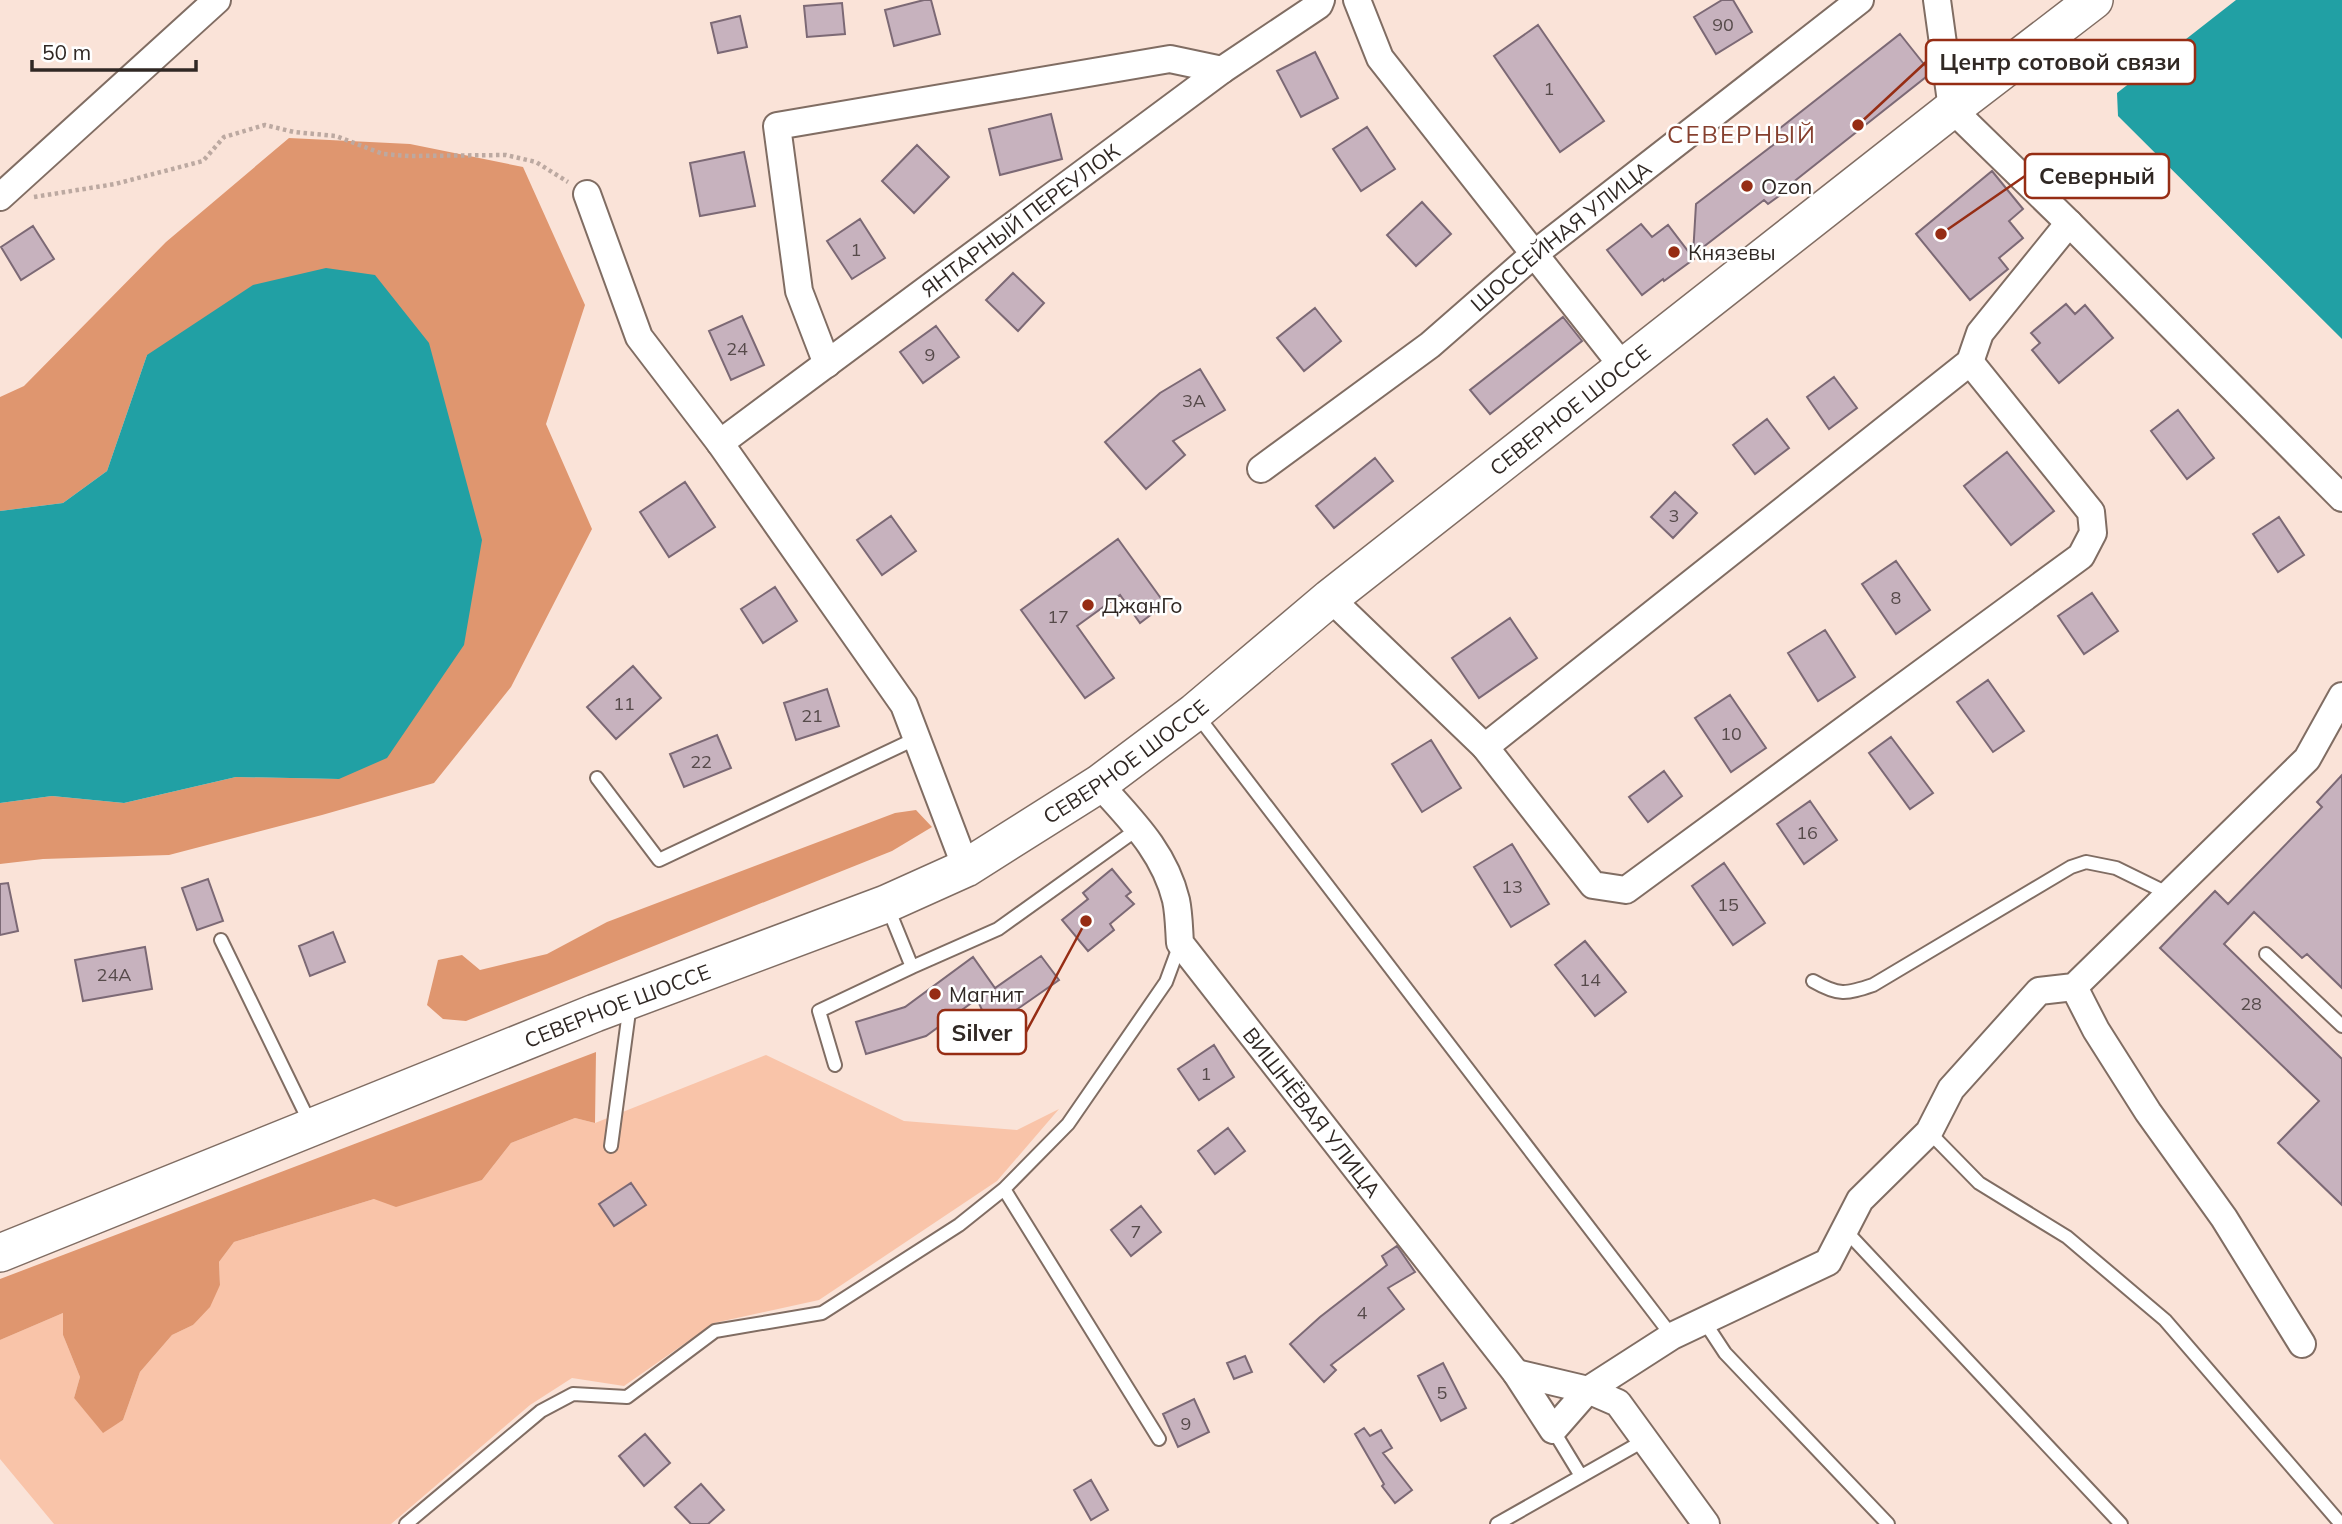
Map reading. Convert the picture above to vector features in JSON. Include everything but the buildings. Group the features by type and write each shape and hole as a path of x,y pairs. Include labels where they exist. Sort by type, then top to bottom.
{"main road":[{"name":"СЕВЕРНОЕ ШОССЕ","path":"0,1253 630,1000 886,904 966,868 1099,784 1195,712 1330,598 2094,0"}],"street":[{"path":"0,197 217,0"},
{"name":"ЯНТАРНЫЙ ПЕРЕУЛОК","path":"720,443 1222,70 1319,5 1321,0"},
{"path":"1357,0 1380,58 1624,369"},
{"name":"ШОССЕЙНАЯ УЛИЦА","path":"1261,469 1430,345 1533,255 1860,0"},
{"path":"1937,0 1952,109 2342,498"},
{"path":"827,364 799,290 777,127 1170,59 1222,70"},
{"path":"587,194 639,337 720,443 904,705 966,868"},
{"path":"1485,747 1970,362 1980,332 2069,223"},
{"path":"1330,598 1485,747 1593,885 1626,890 2081,556 2093,533 2091,512 1970,362"},
{"path":"1553,1430 1588,1390 1672,1336 1828,1262 1860,1200 1929,1132 1951,1089 2039,991 2074,987 2307,759 2342,696"},
{"path":"1099,784 1139,828 1163,863 1177,902 1180,943"},
{"name":"ВИШНЁВАЯ УЛИЦА","path":"1180,943 1516,1373 1553,1430"},
{"path":"2074,987 2096,1030 2148,1112 2224,1218 2302,1344"},
{"path":"1516,1373 1588,1390 1618,1402 1706,1524"}],"lane":[{"path":"1195,712 1672,1336"},
{"path":"597,778 659,860 918,738"},
{"path":"835,1065 819,1011 998,929 1139,828"},
{"path":"1813,981 1830,991 1847,994 1873,985 2071,867 2086,862 2116,868 2169,894"},
{"path":"886,904 912,967"},
{"path":"221,940 312,1127"},
{"path":"406,1524 541,1411 573,1394 627,1397 715,1331 822,1313 959,1225 1004,1188 1068,1124 1166,982 1180,943"},
{"path":"2266,954 2342,1026"},
{"path":"611,1146 630,1000"},
{"path":"1929,1132 1979,1183 2067,1237 2165,1320 2341,1524"},
{"path":"1004,1188 1159,1439"},
{"path":"1846,1231 2121,1524"},
{"path":"1704,1321 1725,1353 1888,1524"},
{"path":"1553,1430 1581,1476"},
{"path":"1497,1524 1645,1440"}],"path":[{"path":"26,197 116,184 203,161 224,137 265,125 294,132 336,136 383,154 506,155 536,162 587,194"}],"shaded area":[{"path":"289,138 410,144 523,167 585,305 546,424 592,529 511,687 434,783 169,855 43,859 0,864 0,803 52,796 124,803 236,777 339,779 147,355 107,471 63,503 0,511 0,397 24,386 166,242"},
{"path":"916,810 932,827 892,851 466,1021 443,1019 427,1005 438,960 462,955 480,970 547,954 607,922 895,813"},
{"path":"596,1052 595,1123 575,1118 511,1143 482,1180 396,1207 374,1199 234,1242 219,1262 220,1285 210,1307 193,1325 172,1335 140,1372 123,1420 103,1433 74,1398 80,1377 63,1335 63,1313 0,1340 0,1279"},
{"path":"766,1055 904,1121 1017,1130 1059,1109 997,1181 819,1300 714,1323 624,1386 572,1378 530,1405 391,1524 54,1524 0,1459 0,1340 63,1313 63,1335 80,1377 74,1398 103,1432 123,1420 140,1372 172,1335 193,1325 220,1285 219,1262 234,1242 374,1199 482,1180 511,1143 575,1118 595,1123"}],"water":[{"path":"2236,0 2342,0 2342,339 2118,116 2117,93"},
{"path":"326,268 375,275 429,343 482,540 464,645 387,758 339,779 236,777 124,803 52,796 0,803 0,511 63,503 107,471 147,355 253,285"}],"place":[{"name":"Центр сотовой связи","path":"1858,125"},
{"name":"Ozon","path":"1747,186"},
{"name":"Северный","path":"1941,234"},
{"name":"Князевы","path":"1674,252"},
{"name":"ДжанГо","path":"1088,605"},
{"name":"Silver","path":"1086,921"},
{"name":"Магнит","path":"935,994"}],"district":[{"name":"СЕВЕРНЫЙ","path":"1742,134"}]}
